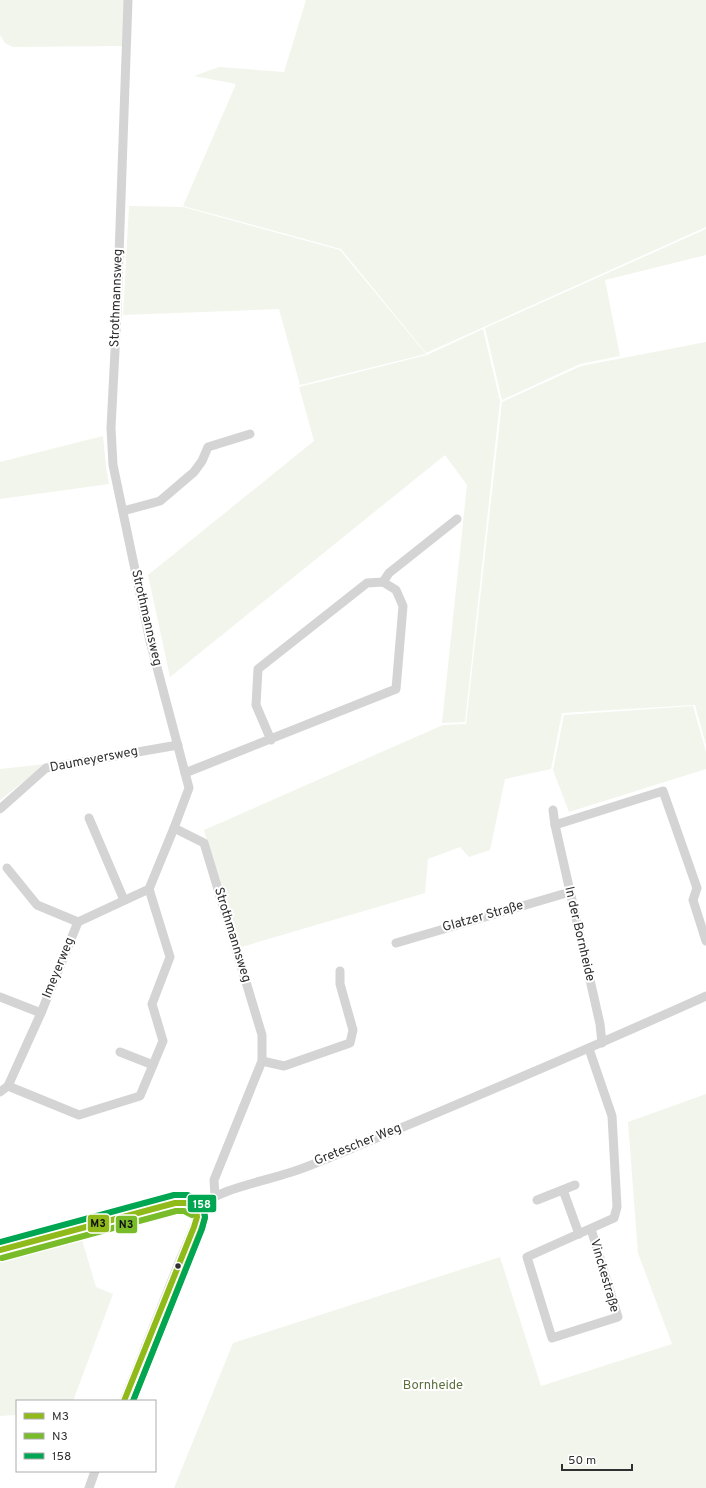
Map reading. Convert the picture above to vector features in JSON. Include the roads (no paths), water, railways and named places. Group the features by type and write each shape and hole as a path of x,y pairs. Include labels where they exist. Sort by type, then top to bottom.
{"street":[{"name":"Strothmannsweg","path":"128,0 117,312 110,428 113,465 150,641 189,788 174,828 204,843 262,1035 262,1061 214,1180 215,1196"},
{"path":"123,511 160,501 194,472 202,461 208,447 250,434"},
{"path":"383,582 388,573 457,519"},
{"path":"185,774 271,740 396,688 403,606 396,590 383,582 367,583 258,669 256,705 271,740"},
{"name":"Daumeyersweg","path":"0,809 46,768 178,745"},
{"path":"555,825 663,791 697,888 693,900 706,941"},
{"name":"In der Bornheide","path":"553,810 555,825 600,1024 602,1043"},
{"path":"89,818 124,900"},
{"path":"8,1086 79,1115 140,1096 163,1041 152,1004 170,957 149,889 174,828"},
{"name":"Imeyerweg","path":"7,868 36,905 78,922"},
{"name":"Imeyerweg","path":"0,1092 8,1086 41,1014 78,922 149,889"},
{"name":"Glatzer Straße","path":"396,943 570,892"},
{"path":"262,1061 284,1066 350,1043 353,1030 340,984 340,971"},
{"name":"Gretescher Weg","path":"196,1208 222,1192 287,1174 321,1161 589,1049 706,996"},
{"name":"Imeyerweg","path":"0,997 41,1014"},
{"name":"Vinckestraße","path":"589,1049 612,1116 617,1207 614,1218 527,1257 552,1338 618,1317 591,1229"},
{"path":"120,1052 153,1065"},
{"path":"537,1200 575,1185"},
{"path":"562,1190 579,1234"},
{"path":"0,1250 175,1203 186,1203 196,1208 197,1217 194,1227 124,1400"},
{"path":"89,1488 95,1472"}],"park label":[{"name":"Bornheide","path":"433,1386"}]}
